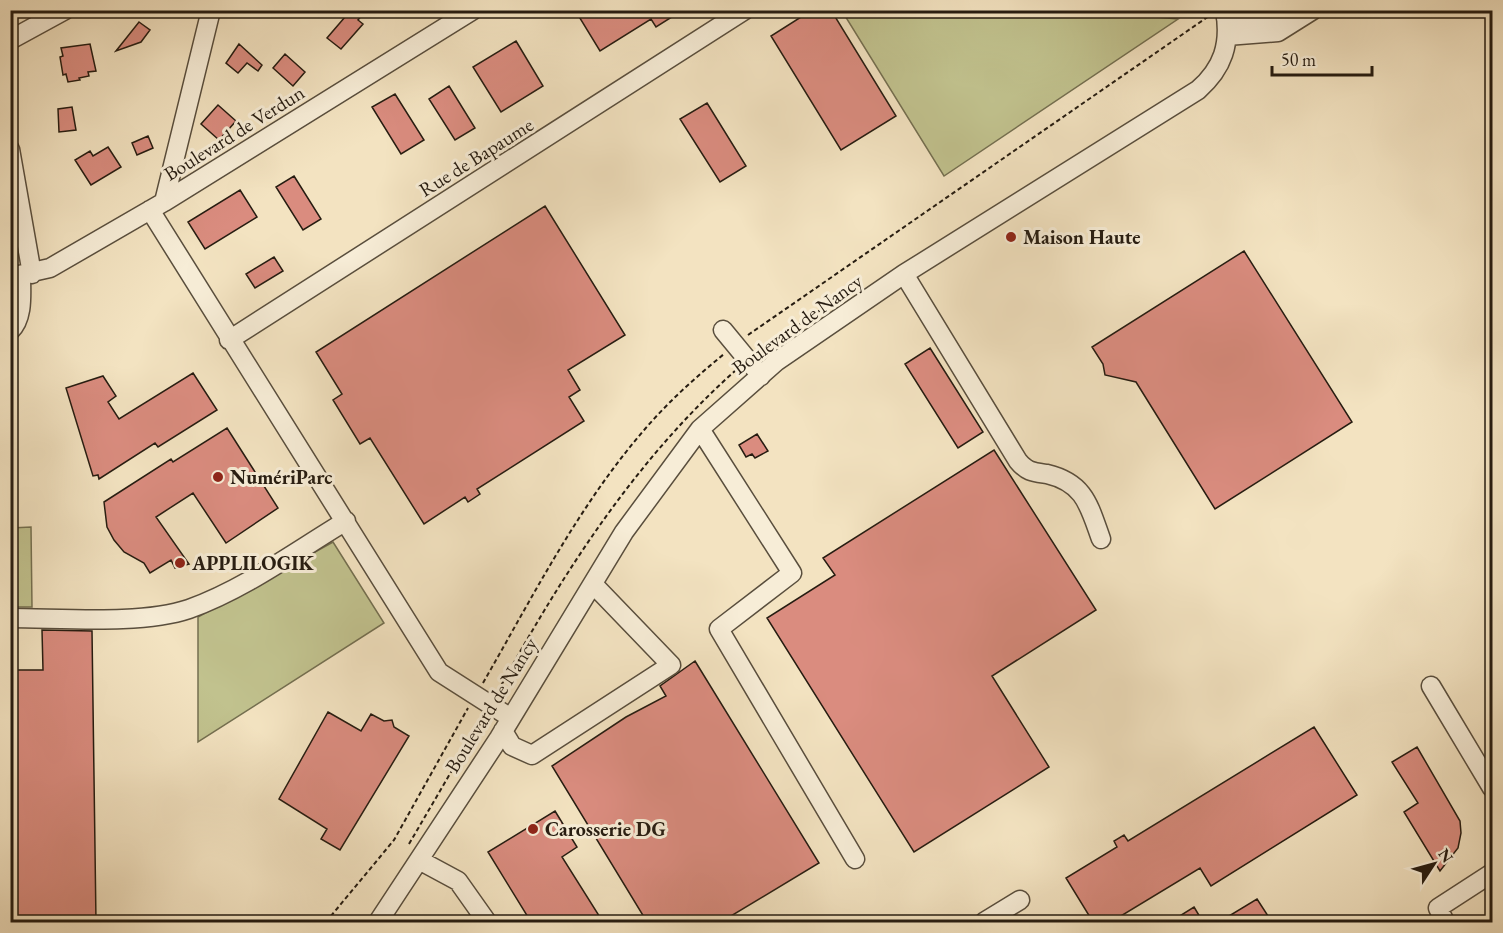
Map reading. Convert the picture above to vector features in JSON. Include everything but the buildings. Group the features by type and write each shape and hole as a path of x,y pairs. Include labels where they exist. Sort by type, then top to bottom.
{"street":[{"path":"10,40 65,10"},
{"path":"210,10 157,206 229,340 346,521 438,672 490,704 507,724 513,746 532,755 671,665 593,584"},
{"name":"Boulevard de Verdun","path":"21,276 50,268 157,206 473,10"},
{"name":"Rue de Bapaume","path":"229,340 745,10"},
{"path":"1224,17 1271,19 1312,10"},
{"name":"Boulevard de Nancy","path":"378,922 413,852 507,724 624,532 700,429 777,361 904,274 1198,90 1210,79 1221,63 1224,17"},
{"path":"10,149 21,276 21,301 16,325 10,330"},
{"path":"904,274 1018,461 1031,472 1065,479 1078,488 1087,502 1101,539"},
{"path":"723,330 761,376"},
{"path":"700,429 792,573 719,629 855,858"},
{"path":"10,618 141,617 188,609 233,588 346,521"},
{"path":"1431,686 1492,788"},
{"path":"413,852 458,881 487,922"},
{"path":"1442,915 1492,873"},
{"path":"984,922 1020,900"}],"path":[{"path":"413,852 490,704 544,611 623,491 676,427 748,360 804,319 851,290"},
{"path":"326,922 394,840 464,716"}],"green space":[{"path":"842,11 1088,11 1178,19 944,176"},
{"path":"31,527 32,607 11,607 11,528"},
{"path":"333,542 384,623 198,742 198,617"}],"place":[{"name":"Maison Haute","path":"1011,237"},
{"name":"NumériParc","path":"218,477"},
{"name":"APPLILOGIK","path":"180,563"},
{"name":"Carosserie DG","path":"533,829"}]}
